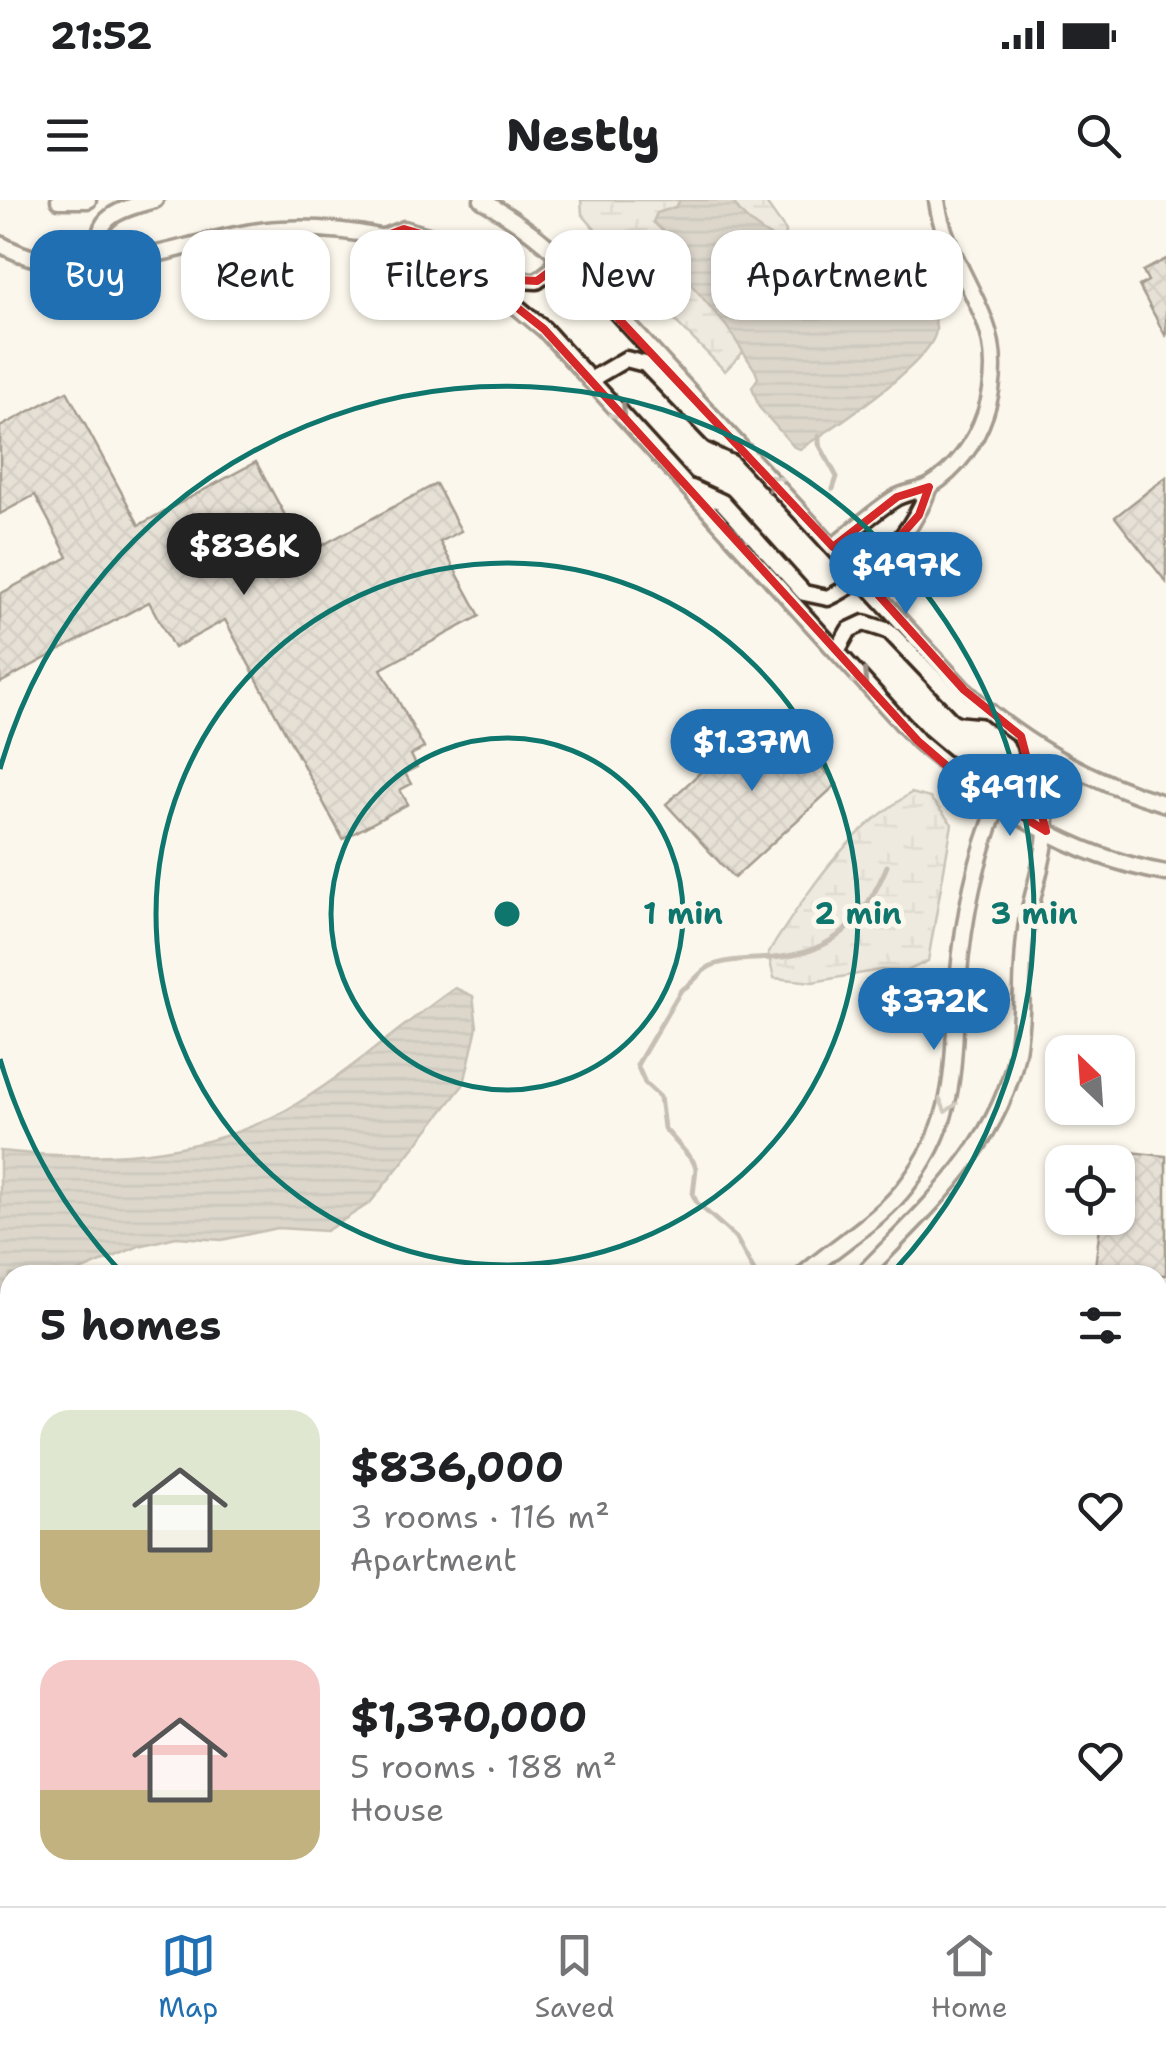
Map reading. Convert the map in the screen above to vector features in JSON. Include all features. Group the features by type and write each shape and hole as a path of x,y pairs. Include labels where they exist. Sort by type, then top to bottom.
{"street":[{"path":"60,200 88,200"},
{"path":"101,230 105,220 124,208 155,200"},
{"path":"482,200 525,225 545,242"},
{"path":"833,547 896,497 929,486 955,464 985,420 992,380 987,326 940,223 937,200"},
{"path":"161,253 280,229 350,232"},
{"path":"0,244 30,258"},
{"path":"525,313 544,328 918,741 968,784 1023,822 1111,859 1166,873"},
{"path":"621,320 984,709 1021,736 1125,792 1166,804"},
{"path":"590,380 626,359 645,364 713,436 746,451"},
{"path":"685,484 722,502 804,592 828,598 863,578 919,516 929,486"},
{"path":"837,651 849,630 864,623 889,630 962,707 984,709"},
{"path":"871,1265 974,1153 1010,1080 1019,1038 1025,935 1046,831 1034,771 1021,736"},
{"path":"816,1265 898,1197 928,1154 940,1128 954,1072 964,926 978,858 998,805"}],"highlighted area":[{"path":"404,229 445,241 518,280 537,281 553,269 556,252 833,547 897,497 929,487 919,515 863,578 964,690 1021,736 1046,831 968,784 918,741 544,329 472,272 380,238"}],"green space":[{"path":"581,200 764,200 785,230 711,230 711,320 774,320 725,371 674,320 691,320 691,230 596,230 582,214"},
{"path":"911,793 930,798 952,824 928,961 907,971 880,970 813,982 774,978 768,953 815,884 865,827"}],"shaded area":[{"path":"680,200 733,200 749,222 761,230 711,230 711,308 691,284 691,230 662,230 653,222 657,213 676,207"},
{"path":"721,320 934,320 936,327 920,357 902,375 800,449 759,407 752,387 758,378 755,370"},
{"path":"455,988 473,996 477,1027 464,1084 370,1203 326,1231 277,1228 222,1240 176,1237 139,1246 94,1265 0,1265 0,1151 73,1156 183,1147 253,1126 330,1082"}],"building":[{"path":"1166,259 1166,337 1139,286 1148,281 1143,271"},
{"path":"67,391 139,525 256,462 306,554 436,484 461,531 440,542 480,616 381,669 424,748 411,755 417,767 405,773 411,784 400,790 408,804 343,839 225,620 174,648 149,602 0,683 0,594 68,557 35,495 0,514 0,427"},
{"path":"1166,477 1166,582 1115,517"},
{"path":"769,709 837,784 734,878 666,804"},
{"path":"1135,1153 1166,1156 1166,1265 1095,1265 1099,1235 1135,1235"}],"waterway":[{"path":"819,436 819,444 837,477 833,489"},
{"path":"751,1265 736,1238 697,1203 693,1195 693,1161 664,1128 660,1097 645,1083 637,1065 681,990 703,971 725,962 794,955 830,941 857,918 887,866"}]}
